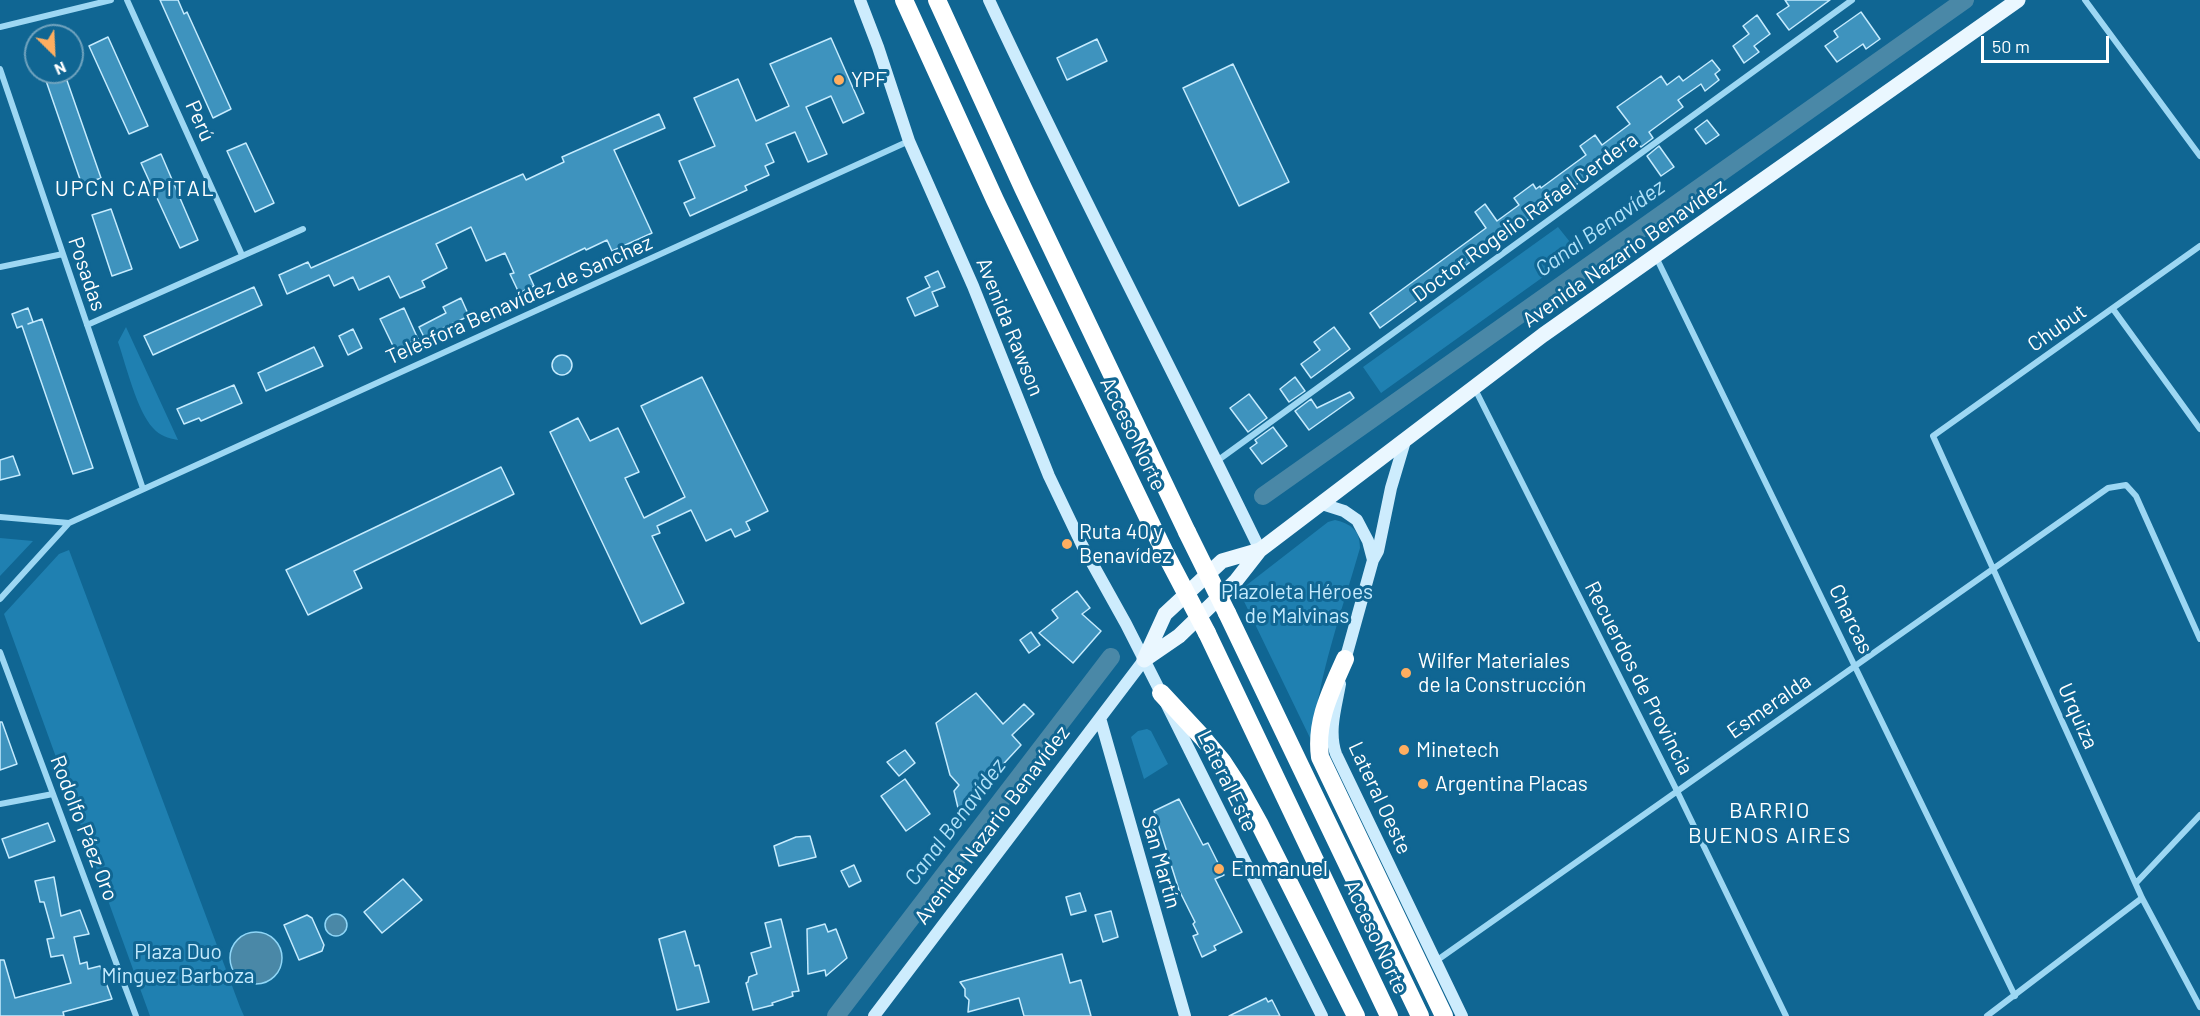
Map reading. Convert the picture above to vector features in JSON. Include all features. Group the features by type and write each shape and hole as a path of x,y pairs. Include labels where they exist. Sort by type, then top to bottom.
{"highway":[{"name":"Acceso Norte","path":"904,0 986,180 1165,552 1207,633 1389,1016"},
{"name":"Acceso Norte","path":"937,0 1023,188 1420,1016"},
{"path":"1345,658 1322,714 1318,746 1320,757 1444,1016"},
{"path":"1161,693 1202,736 1239,787 1356,1016"}],"main road":[{"name":"Avenida Nazario Benavídez","path":"1144,660 1179,636 1235,582 1260,550 1543,336 2018,0"},
{"name":"Avenida Nazario Benavídez","path":"1144,660 1165,614 1222,561 1260,550"}],"street":[{"path":"0,27 111,0"},
{"name":"Perú","path":"127,0 242,255"},
{"name":"Avenida Rawson","path":"860,0 909,141 973,286 1049,476 1082,545 1144,660"},
{"path":"989,0 1048,126 1260,550"},
{"name":"Doctor Rogelio Rafael Cerdera","path":"1217,461 1852,0"},
{"path":"2085,0 2200,156"},
{"name":"Posadas","path":"0,69 143,489"},
{"name":"Telésfora Benavídez de Sanchez","path":"69,522 909,141"},
{"path":"87,325 303,229"},
{"name":"Chubut","path":"1933,436 2200,246"},
{"path":"0,267 63,254"},
{"name":"Charcas","path":"1655,256 1856,665 2015,996"},
{"path":"2113,309 2200,429"},
{"name":"Recuerdos de Provincia","path":"1475,388 1677,791 1786,1016"},
{"name":"Urquiza","path":"1933,436 2142,898 2200,1007"},
{"name":"Lateral Oeste","path":"1405,441 1391,488 1378,550 1345,658 1334,718 1332,743 1343,772 1462,1016"},
{"name":"Esmeralda","path":"1436,961 2108,488 2126,485 2136,496 2200,639"},
{"path":"1322,504 1344,511 1357,520 1368,541 1373,561"},
{"path":"0,518 69,522"},
{"path":"0,599 69,522"},
{"name":"Rodolfo Páez Oro","path":"0,652 136,1016"},
{"name":"Lateral Este","path":"1144,660 1322,1016"},
{"name":"Avenida Nazario Benavídez","path":"874,1016 1144,660"},
{"name":"San Martín","path":"1100,718 1185,1016"},
{"path":"0,804 53,794"},
{"path":"2136,883 2200,815"},
{"path":"1987,1016 2142,898"},
{"path":"2194,996 2200,991"}],"green space":[{"path":"1558,227 1578,252 1381,393 1363,367"},
{"path":"126,327 178,440 156,431 142,411 118,342"},
{"name":"Plazoleta Héroes de Malvinas","path":"1335,520 1354,529 1360,542 1360,548 1325,668 1312,742 1239,591 1328,522"},
{"path":"0,538 33,541 0,576"},
{"name":"Plaza Duo Minguez Barboza","path":"69,550 244,1016 150,1016 4,614 59,554"},
{"path":"1147,729 1151,731 1168,764 1144,779 1131,737 1138,731"}],"shaded area":[{"path":"336,914 344,917 347,925 344,933 336,936 328,933 325,925 328,917"},
{"path":"256,932 266,934 274,940 280,948 282,958 280,968 274,976 266,982 256,984 246,982 238,976 232,968 230,958 232,948 238,940 246,934"}],"building":[{"path":"160,0 178,0 184,14 187,12 231,109 213,118"},
{"path":"1785,0 1830,0 1789,30 1777,14 1789,6"},
{"path":"1861,12 1880,39 1866,49 1863,44 1837,62 1825,46 1838,37 1834,31"},
{"path":"1757,15 1770,34 1754,46 1759,52 1744,63 1733,46 1749,34 1743,26"},
{"path":"108,37 148,126 129,134 89,46"},
{"path":"831,38 864,113 843,123 831,96 806,107 827,154 808,162 795,132 766,144 774,162 765,166 769,175 745,186 747,190 690,216 684,203 695,198 679,161 715,146 694,98 738,79 756,121 789,106 770,64"},
{"path":"1097,39 1107,61 1067,80 1057,58"},
{"path":"1712,60 1720,70 1715,74 1719,80 1705,91 1701,84 1678,100 1683,107 1649,132 1653,138 1641,147 1636,141 1380,328 1370,313 1486,228 1475,212 1485,204 1497,221 1519,205 1514,198 1533,184 1536,189 1540,186 1541,188 1586,155 1580,146 1595,135 1602,145 1630,124 1617,107 1661,76 1667,85 1679,76 1683,81"},
{"path":"1233,64 1289,182 1239,206 1183,88"},
{"path":"47,84 68,84 101,178 82,185"},
{"path":"659,114 665,128 614,150 652,233 612,251 607,240 586,250 585,248 529,275 534,286 519,293 510,274 514,273 505,253 486,261 471,227 436,244 447,268 422,281 425,287 400,298 389,276 359,290 353,277 334,286 329,275 287,294 279,275 308,262 311,268 523,174 526,180 564,162 562,157"},
{"path":"1707,120 1719,135 1706,144 1695,129"},
{"path":"246,143 274,203 255,212 227,151"},
{"path":"1659,146 1674,167 1661,176 1647,156"},
{"path":"161,154 198,240 180,248 141,163"},
{"path":"111,209 132,269 112,276 92,215"},
{"path":"938,271 945,287 932,292 938,306 915,316 907,298 930,287 925,277"},
{"path":"254,287 262,305 153,355 144,336"},
{"path":"461,298 469,316 424,337 419,327 446,313 443,307"},
{"path":"28,308 33,322 28,324 42,319 93,468 73,474 22,326 17,328 12,314"},
{"path":"404,308 418,339 395,350 380,319"},
{"path":"1334,327 1350,349 1311,378 1301,364 1320,350 1314,342"},
{"path":"353,329 362,348 348,355 339,336"},
{"path":"314,347 323,366 266,391 258,373"},
{"path":"562,355 569,358 572,365 569,372 562,375 555,372 552,365 555,358"},
{"path":"702,377 768,511 746,522 750,530 735,537 731,529 706,541 691,510 657,526 660,533 652,536 684,603 641,624 550,432 578,418 590,441 618,428 639,472 625,478 644,518 685,497 641,406"},
{"path":"1295,377 1305,391 1289,402 1280,389"},
{"path":"234,385 242,403 201,421 199,418 184,424 177,409"},
{"path":"1350,392 1354,398 1309,430 1295,411 1311,399 1317,408"},
{"path":"1249,394 1267,418 1248,432 1230,408"},
{"path":"1273,427 1287,446 1262,464 1250,448 1257,443 1255,440"},
{"path":"13,456 20,475 0,480 0,460"},
{"path":"501,467 514,494 354,571 362,588 308,615 286,570"},
{"path":"1077,591 1090,608 1082,614 1101,631 1073,663 1039,633 1058,618 1052,610"},
{"path":"1031,632 1040,645 1029,653 1020,640"},
{"path":"976,693 1003,724 1024,704 1034,714 1012,735 1021,745 959,812 954,791 959,785 950,775 936,723"},
{"path":"0,722 2,722 17,764 0,770"},
{"path":"905,750 915,763 899,776 887,762"},
{"path":"905,779 930,814 906,831 881,796"},
{"path":"1179,799 1203,845 1208,843 1224,875 1215,879 1242,932 1214,946 1216,950 1202,957 1193,936 1198,934 1193,924 1195,922 1179,890 1154,811"},
{"path":"48,823 55,841 9,858 2,839"},
{"path":"810,836 816,857 779,866 774,846 796,837"},
{"path":"854,865 861,881 849,887 841,871"},
{"path":"54,877 61,916 80,910 89,934 74,937 80,964 87,962 88,969 100,966 112,999 63,1012 64,1016 0,1016 0,960 4,960 15,998 71,983 63,955 51,957 47,939 54,938 44,902 40,902 35,881"},
{"path":"403,879 422,900 382,933 364,912"},
{"path":"1080,893 1086,911 1071,915 1066,897"},
{"path":"1111,911 1118,937 1103,942 1095,915"},
{"path":"307,915 312,918 324,945 322,951 299,960 284,925"},
{"path":"781,919 799,991 792,992 793,996 772,1003 773,1005 753,1010 746,983 749,977 757,974 751,953 771,947 765,923"},
{"path":"825,924 828,932 836,929 847,958 826,976 825,970 808,974 807,929"},
{"path":"685,931 695,966 699,965 709,1002 677,1010 659,939"},
{"path":"1062,954 1070,983 1081,980 1091,1016 1024,1016 1019,998 968,1012 969,1000 960,982"},
{"path":"1266,998 1268,1002 1272,1000 1280,1016 1229,1016"}],"waterway":[{"name":"Canal Benavídez","path":"1263,496 1965,0"},
{"name":"Canal Benavídez","path":"836,1016 1111,657"}],"place":[{"name":"YPF","path":"839,80"},
{"name":"Ruta 40 y Benavídez","path":"1067,544"},
{"name":"Wilfer Materiales de la Construcción","path":"1406,673"},
{"name":"Minetech","path":"1404,750"},
{"name":"Argentina Placas","path":"1423,784"},
{"name":"Emmanuel","path":"1219,869"}],"district":[{"name":"UPCN CAPITAL","path":"135,189"},
{"name":"BARRIO BUENOS AIRES","path":"1770,824"}]}
